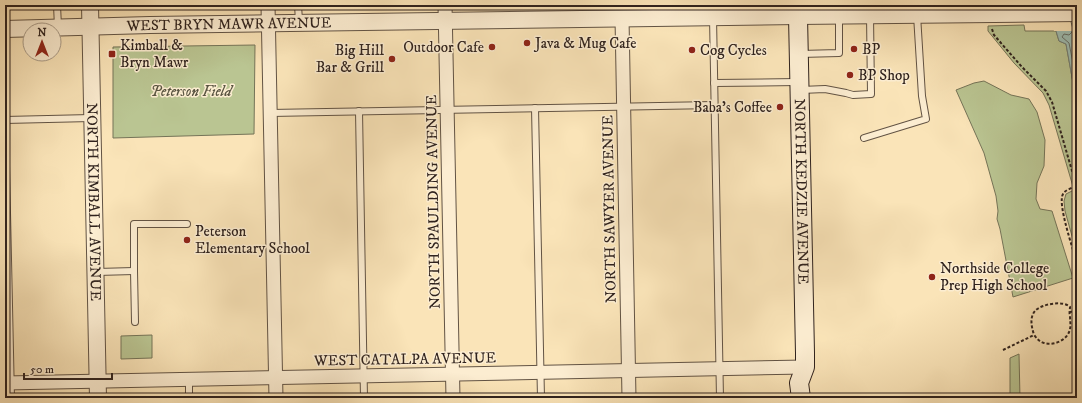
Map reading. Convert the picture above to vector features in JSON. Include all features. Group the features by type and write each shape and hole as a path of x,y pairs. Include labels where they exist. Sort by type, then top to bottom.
{"main road":[{"name":"NORTH KEDZIE AVENUE","path":"796,10 805,366 799,383 801,398"},
{"name":"NORTH KEDZIE AVENUE","path":"805,366 813,383 812,398"}],"street":[{"name":"NORTH KIMBALL AVENUE","path":"90,5 98,398"},
{"path":"268,5 276,398"},
{"name":"NORTH SPAULDING AVENUE","path":"445,5 453,398"},
{"name":"WEST BRYN MAWR AVENUE","path":"62,27 622,18 711,11 731,14 796,10 839,16 870,16 899,13 918,15 1077,13"},
{"name":"NORTH SAWYER AVENUE","path":"622,18 629,398"},
{"name":"WEST BRYN MAWR AVENUE","path":"5,28 22,28"},
{"name":"WEST CATALPA AVENUE","path":"8,383 805,366"}],"lane":[{"path":"57,5 58,22"},
{"path":"298,5 299,23"},
{"path":"711,11 714,83 720,398"},
{"path":"864,138 926,119 922,96 918,15"},
{"path":"798,54 839,53 839,16"},
{"path":"714,83 799,86 846,92 853,95 871,94 870,16"},
{"path":"270,113 714,105"},
{"path":"535,108 541,398"},
{"path":"359,111 364,398"},
{"path":"11,398 8,383 5,120 92,118"},
{"path":"136,322 134,224 187,224"},
{"path":"95,272 134,271"},
{"path":"189,379 189,398"}],"path":[{"path":"992,29 994,35 1013,57 1046,91 1052,102 1077,187 1066,191 1063,194 1061,201 1077,264"},
{"path":"1063,303 1068,304 1070,307 1069,314 1071,329 1062,340 1054,344 1044,343 1038,340 1034,335 1031,326 1035,311 1044,305 1063,303"},
{"path":"1070,312 1077,311"},
{"path":"1003,350 1034,335"}],"green space":[{"path":"1024,25 1025,31 1056,31 1059,41 1066,44 1077,105 1077,254 1065,211 1064,201 1066,194 1074,190 1049,105 1043,93 1014,63 988,31 988,26"},
{"name":"Peterson Field","path":"255,45 254,134 113,138 113,47"},
{"path":"984,81 1011,95 1029,99 1037,112 1045,140 1044,166 1037,183 1036,199 1040,209 1052,211 1073,278 1013,297 997,219 998,211 996,196 984,153 956,90"},
{"path":"152,335 152,358 121,359 121,336"},
{"path":"1019,354 1020,398 1010,398 1010,358"}],"water":[{"path":"1060,5 1069,31 1077,5 1077,105 1066,44 1059,41 1056,31"}],"pier":[{"path":"1047,5 1077,5 1077,31 1054,31"}],"place":[{"name":"Java & Mug Cafe","path":"527,43"},
{"name":"Outdoor Cafe","path":"492,47"},
{"name":"BP","path":"854,49"},
{"name":"Cog Cycles","path":"692,50"},
{"name":"Kimball & Bryn Mawr","path":"112,54"},
{"name":"Big Hill Bar & Grill","path":"392,59"},
{"name":"BP Shop","path":"850,75"},
{"name":"Baba’s Coffee","path":"780,107"},
{"name":"Peterson Elementary School","path":"187,240"},
{"name":"Northside College Prep High School","path":"932,277"}]}
